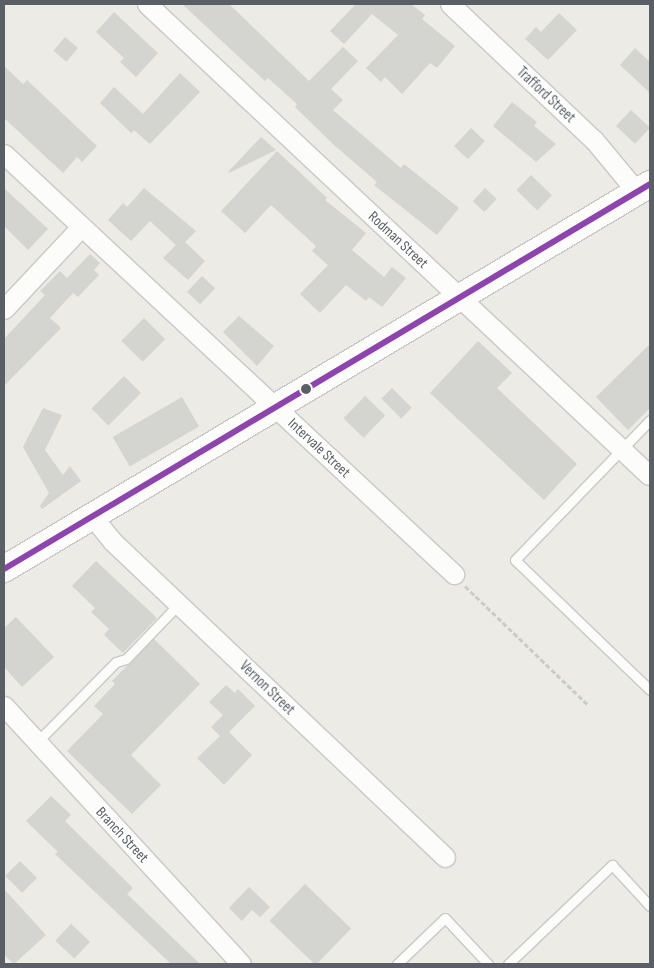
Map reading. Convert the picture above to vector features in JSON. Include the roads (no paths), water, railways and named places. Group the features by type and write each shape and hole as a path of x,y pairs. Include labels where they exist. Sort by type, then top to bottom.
{"main road":[{"path":"4,569 644,188"}],"street":[{"name":"Rodman Street","path":"147,4 649,475"},
{"name":"Trafford Street","path":"450,4 644,188"},
{"name":"Intervale Street","path":"4,154 454,574"},
{"path":"4,309 81,227"},
{"name":"Vernon Street","path":"92,516 112,541 445,857"},
{"name":"Branch Street","path":"4,706 240,964"}],"lane":[{"path":"650,420 515,560 650,690"},
{"path":"36,742 116,662 126,659 179,604"},
{"path":"508,964 612,865 650,906"},
{"path":"397,964 445,918 488,964"}]}
